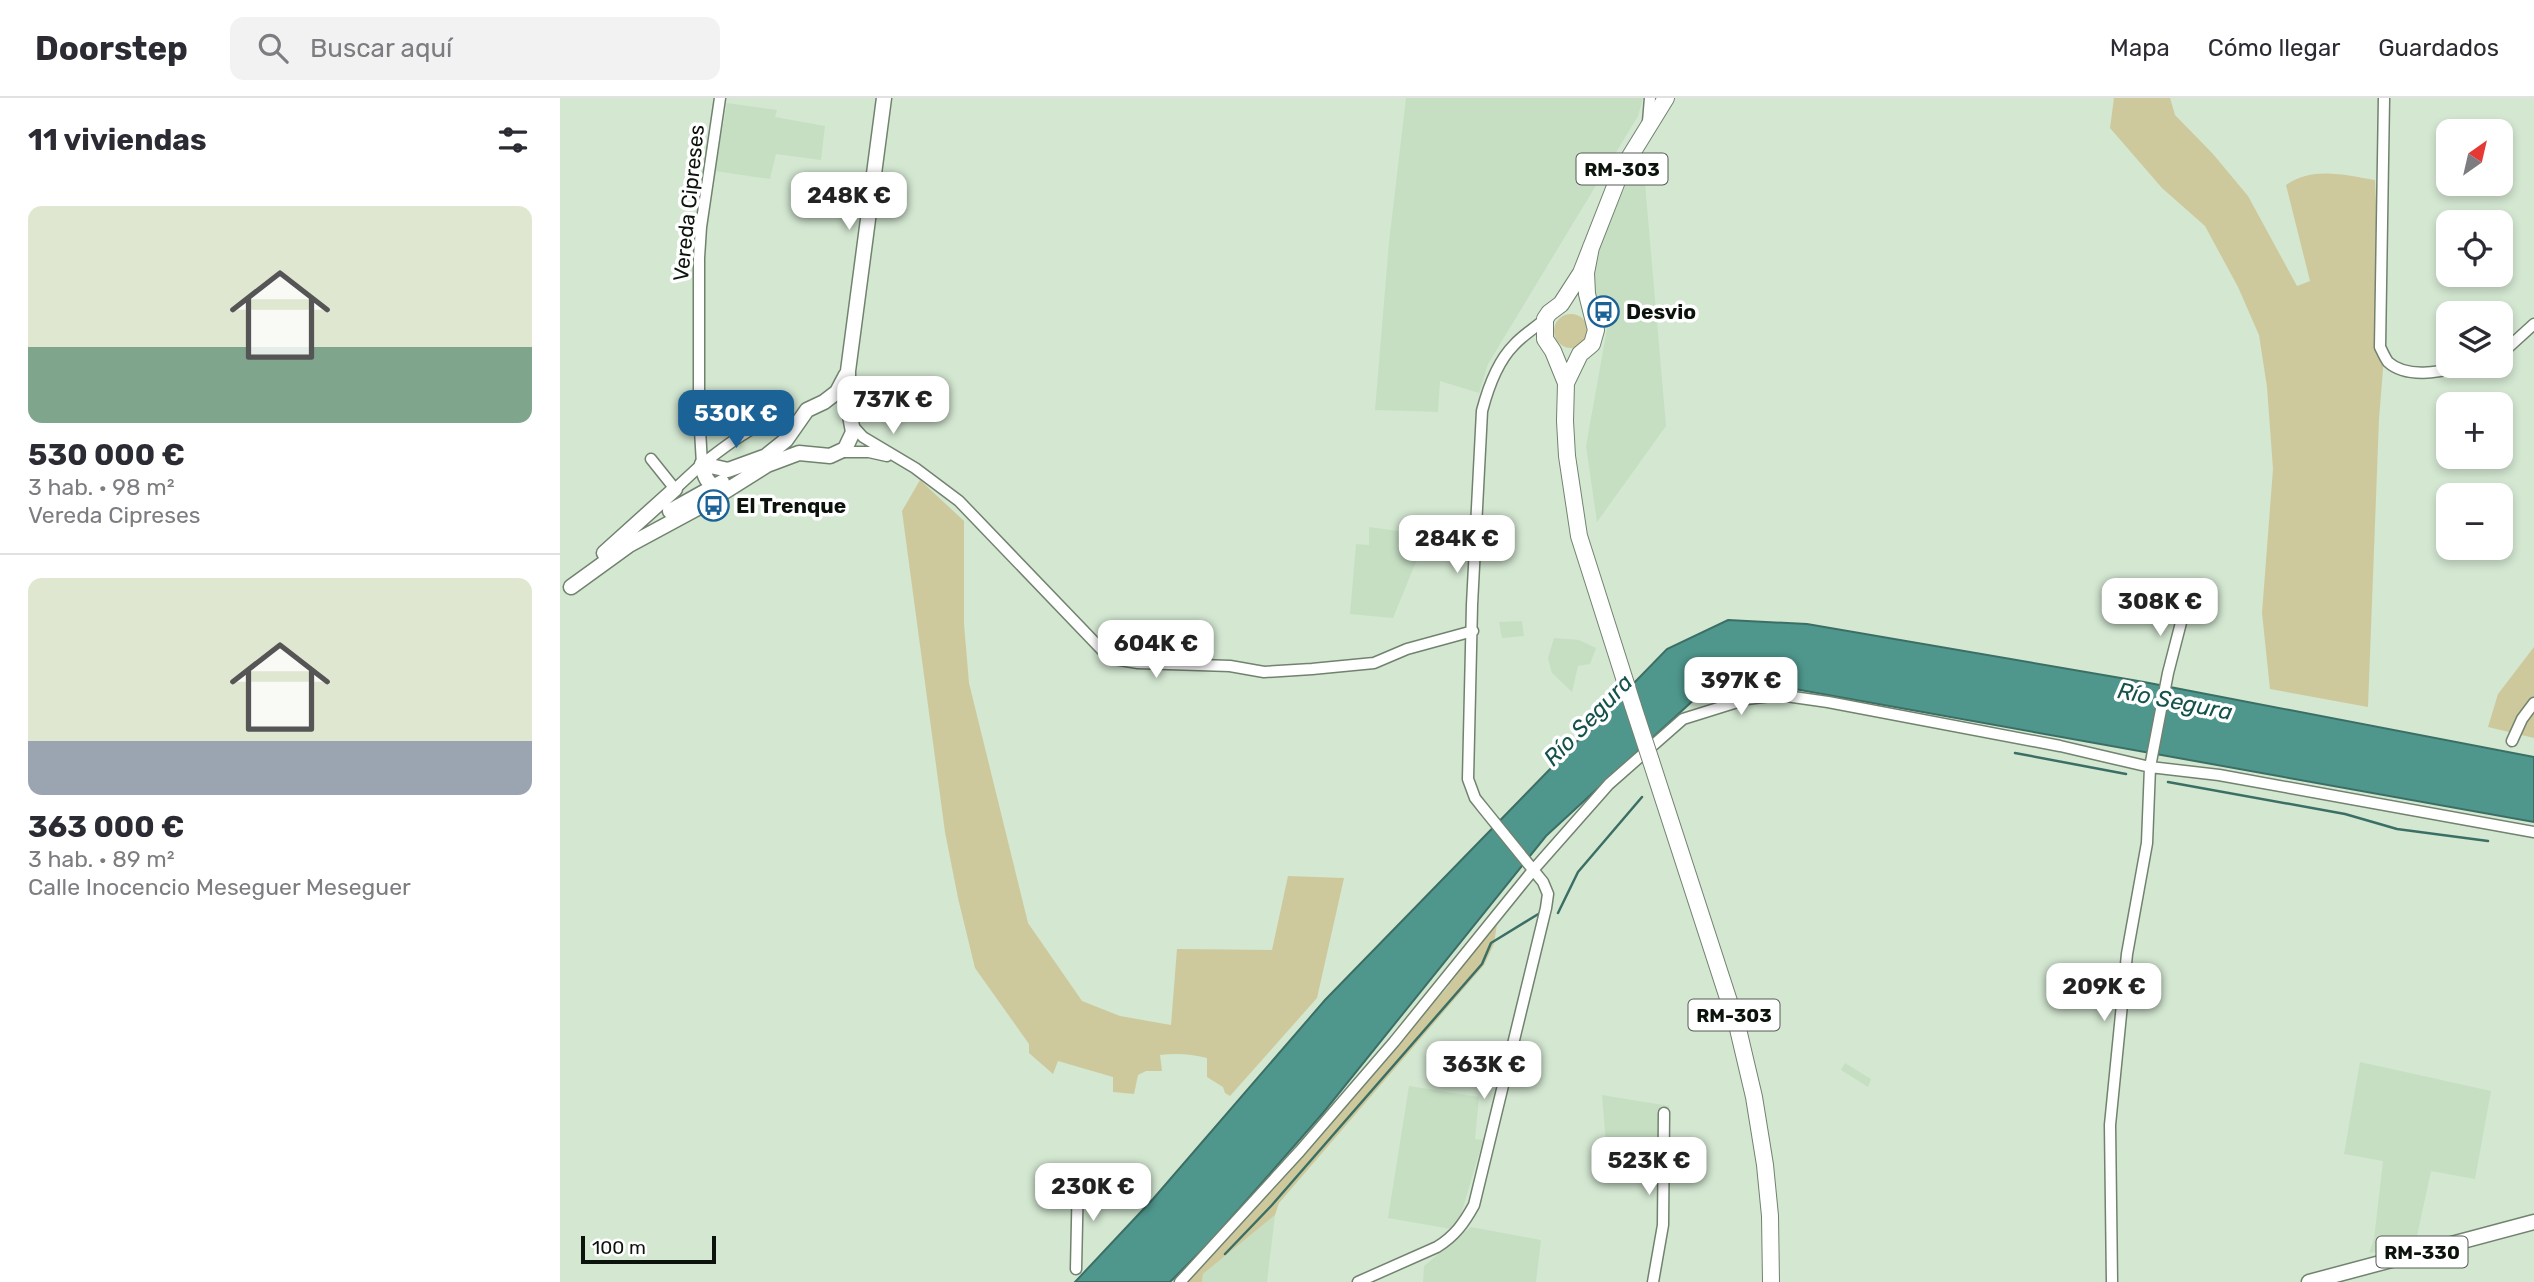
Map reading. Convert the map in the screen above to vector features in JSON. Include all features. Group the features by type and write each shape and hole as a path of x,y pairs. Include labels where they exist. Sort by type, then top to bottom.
{"highway":[{"name":"RM-303","path":"1666,98 1621,171 1581,273 1561,304 1545,319 1543,332 1566,383 1567,456 1579,536 1738,1029 1754,1097 1765,1166 1770,1216 1770,1281"},
{"name":"RM-303","path":"1566,383 1580,354 1587,350 1595,337 1595,321 1591,314 1586,273 1591,247"},
{"path":"1561,304 1577,304 1591,314"},
{"path":"1550,348 1566,356 1580,354"}],"main road":[{"path":"770,455 729,470 702,464 706,479 714,487 723,487 788,456 799,453 825,456 840,452 849,444 851,420 848,371 884,98"},
{"path":"604,553 642,527 770,455 786,440 794,419 837,392 848,371"},
{"path":"824,402 836,404 851,420"},
{"path":"794,419 802,440 815,454"},
{"path":"566,592 629,545 754,473"},
{"path":"566,592 604,553 675,489"},
{"name":"RM-330","path":"2309,1282 2534,1222"}],"street":[{"name":"Vereda Cipreses","path":"702,464 699,413 699,258 720,98"},
{"path":"1647,128 1650,98"},
{"path":"2384,98 2379,347 2388,362 2409,372 2436,371"},
{"path":"1358,1282 1450,1239 1461,1228 1474,1205 1546,908 1548,894 1534,869 1475,797 1468,779 1472,605 1482,411 1495,373 1511,347 1545,319"},
{"path":"2513,343 2534,324"},
{"path":"1520,339 1528,338 1550,348"},
{"path":"651,459 675,489 702,464 752,429 770,420 794,419"},
{"path":"851,420 863,437 915,468 959,501 1103,651 1114,659 1138,663 1230,666 1264,672 1312,669 1387,660 1407,649 1473,631"},
{"path":"840,452 881,454 915,468"},
{"path":"2112,1282 2110,1125 2127,954 2147,843 2150,767 2168,673 2184,611"},
{"path":"1180,1282 1300,1151 1394,1042 1534,869 1609,784 1683,719 1747,699 1779,695 2060,746 2150,767 2219,775 2534,832"},
{"path":"2512,741 2522,719 2534,704"},
{"path":"1653,1282 1664,1213 1664,1113"},
{"path":"1076,1269 1078,1176"}],"shaded area":[{"path":"1406,98 1643,98 1638,116 1488,364 1479,393 1440,381 1438,412 1375,410 1389,242"},
{"path":"2114,98 2170,98 2175,115 2213,154 2248,196 2297,286 2310,281 2286,185 2296,179 2318,174 2341,174 2375,180 2383,369 2368,707 2270,689 2262,613 2273,469 2267,387 2259,335 2238,287 2205,226 2162,188 2110,128"},
{"path":"727,103 777,110 775,117 825,126 821,160 776,154 770,179 715,171"},
{"path":"1642,149 1666,426 1597,522 1586,446 1610,312 1594,292 1594,269 1606,229"},
{"path":"1571,314 1583,319 1588,331 1583,343 1571,348 1559,343 1554,331 1559,319"},
{"path":"920,480 964,521 964,624 969,683 1028,923 1082,1001 1120,1016 1171,1025 1177,949 1272,950 1288,876 1344,878 1317,998 1230,1096 1225,1093 1223,1087 1207,1077 1207,1058 1189,1055 1160,1055 1162,1071 1146,1071 1138,1075 1134,1094 1113,1092 1113,1077 1058,1061 1053,1074 1029,1053 1029,1044 975,968 945,832 902,511"},
{"path":"1369,527 1412,533 1410,549 1420,552 1393,618 1350,614 1356,544 1369,545"},
{"path":"1522,621 1524,636 1502,638 1499,622"},
{"path":"1554,638 1579,640 1596,648 1590,664 1578,666 1572,692 1552,673 1548,658"},
{"path":"2534,647 2534,738 2488,727 2498,694"},
{"path":"1498,917 1494,944 1484,965 1279,1203 1275,1215 1203,1274 1202,1282 1188,1282 1334,1112 1446,989"},
{"path":"2360,1062 2491,1091 2475,1179 2431,1171 2415,1245 2369,1253 2374,1239 2383,1161 2344,1154"},
{"path":"1845,1063 1871,1079 1868,1087 1841,1070"},
{"path":"1409,1086 1479,1097 1475,1139 1483,1140 1460,1218 1451,1229 1388,1218"},
{"path":"1602,1095 1669,1106 1669,1153 1648,1157 1607,1155"},
{"path":"1275,1215 1267,1282 1202,1282 1203,1274"},
{"path":"1471,1227 1541,1240 1536,1282 1423,1282 1424,1266"}],"water":[{"name":"Río Segura","path":"1728,620 1807,624 2144,682 2534,757 2534,822 1750,681 1699,695 1546,836 1323,1113 1210,1242 1170,1282 1075,1282 1153,1199 1325,1000 1667,649"}],"waterway":[{"path":"2015,753 2126,774"},
{"path":"2168,782 2345,814 2397,829 2488,841"},
{"path":"1558,913 1578,872 1642,797"},
{"path":"1225,1254 1272,1205 1482,964 1491,943 1540,913"}],"place":[{"name":"Desvio","path":"1603,312"},
{"name":"El Trenque","path":"713,506"}]}
